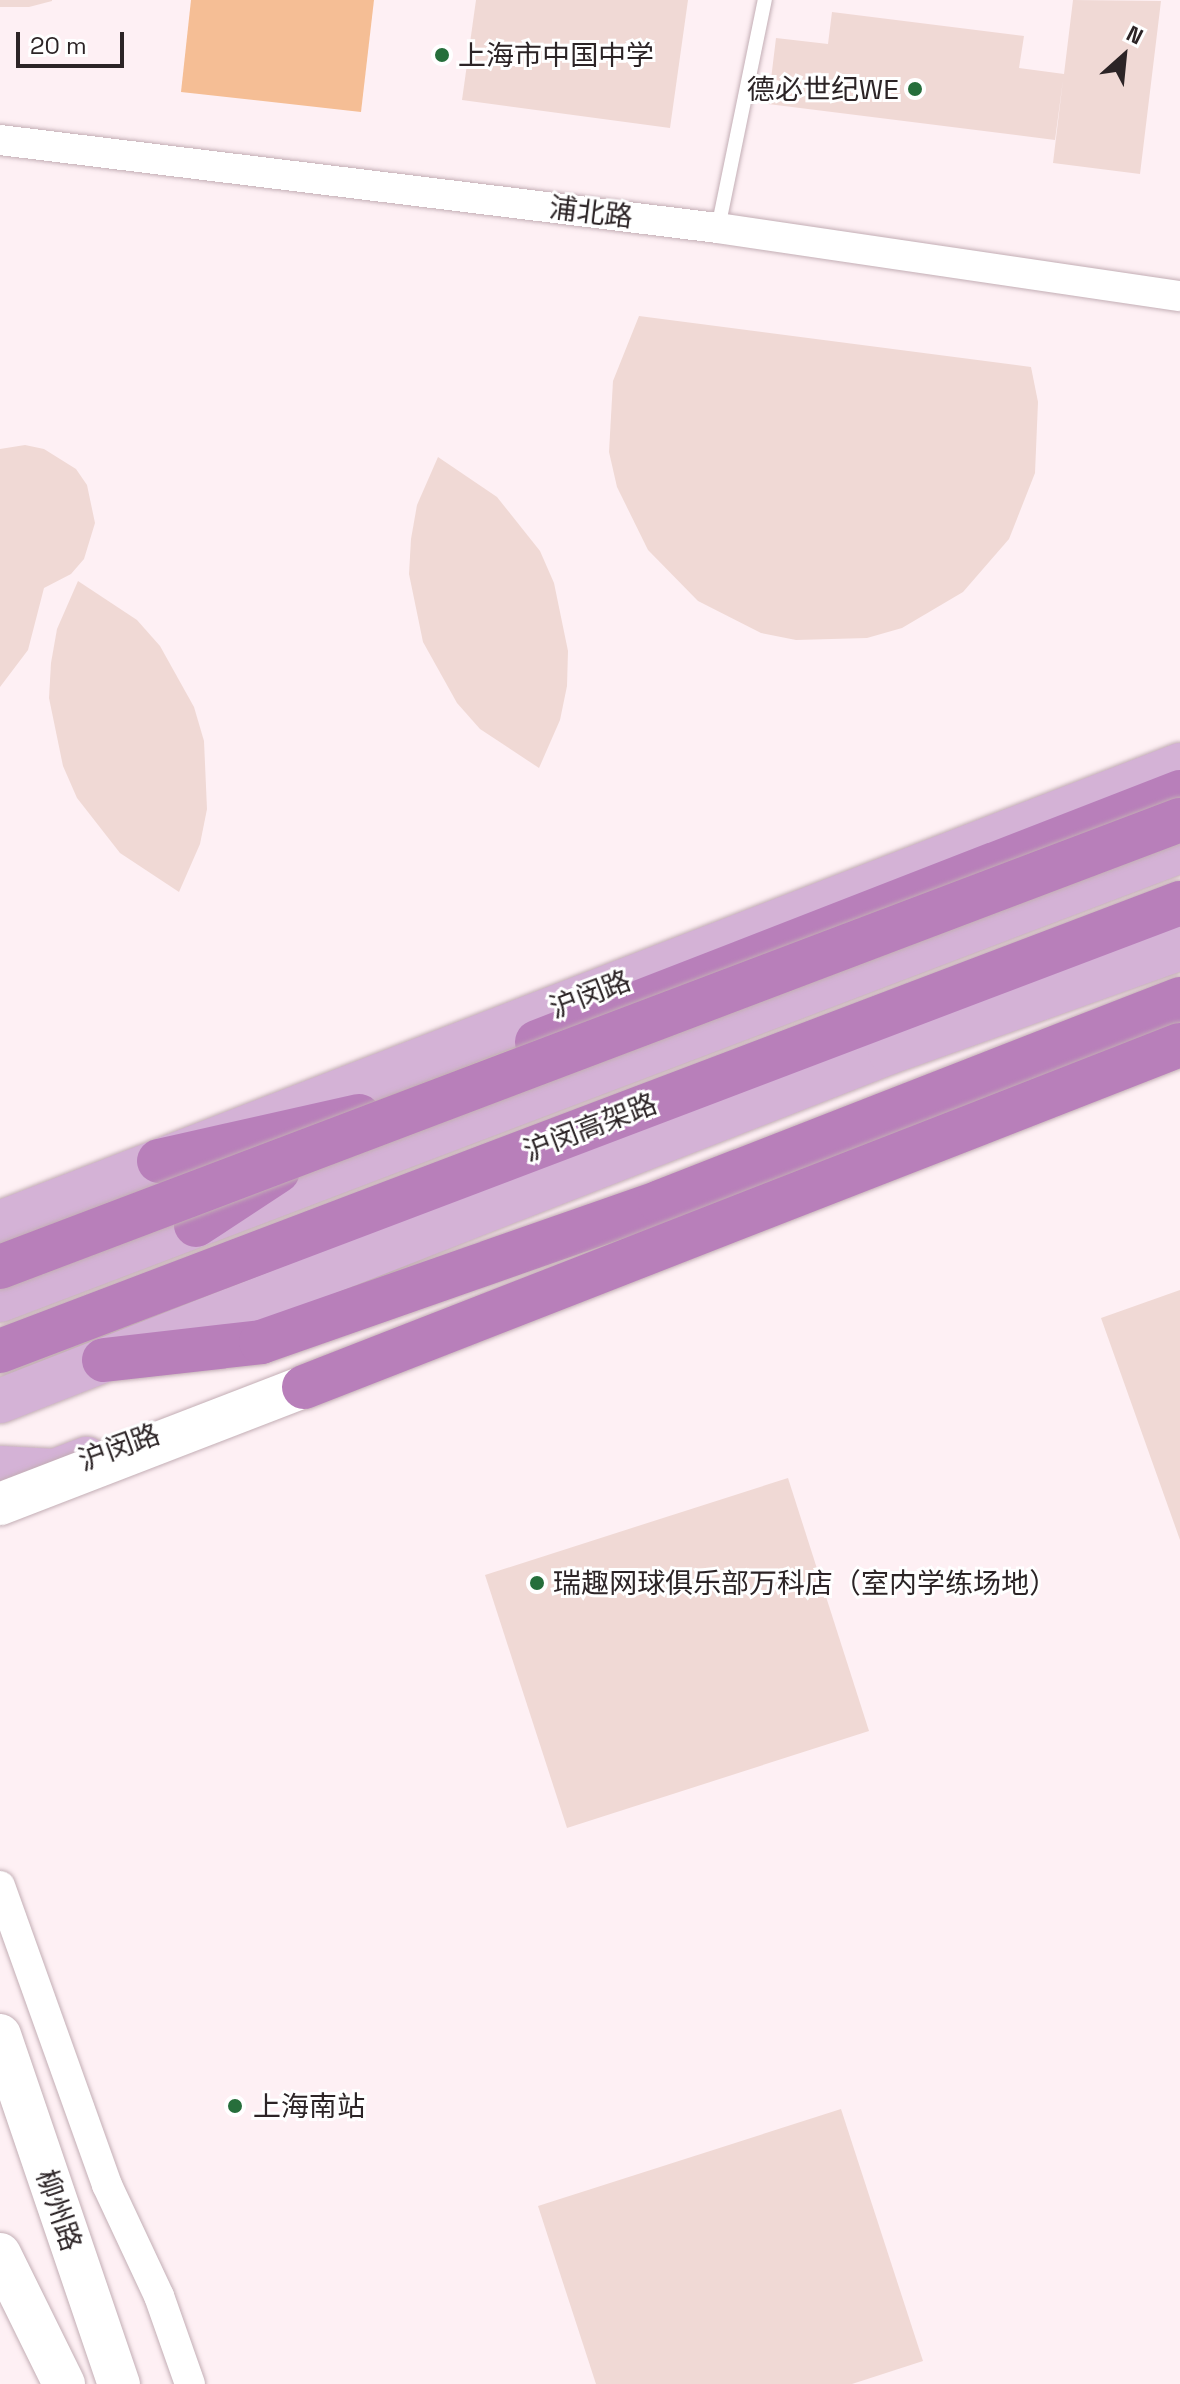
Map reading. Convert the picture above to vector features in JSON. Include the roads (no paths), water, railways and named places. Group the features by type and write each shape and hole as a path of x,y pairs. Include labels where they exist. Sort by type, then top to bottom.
{"highway":[{"path":"159,1161 363,1115 569,1028 1180,792"},
{"path":"0,1267 122,1218 1180,820"},
{"name":"沪闵高架路","path":"0,1351 1180,903"},
{"path":"104,1360 261,1342 660,1202 1180,999"},
{"path":"304,1387 1180,1045"},
{"path":"196,1225 363,1115"}],"main road":[{"name":"沪闵路","path":"0,1223 1180,765"},
{"path":"0,1300 1180,851"},
{"path":"0,1401 890,1052 1180,948"},
{"name":"沪闵路","path":"0,1468 55,1471 805,1198 1180,1053"}],"street":[{"name":"浦北路","path":"0,140 718,228 1180,296"},
{"path":"0,1251 122,1218"},
{"path":"0,1504 304,1387"},
{"path":"0,1886 107,2185 159,2296 190,2384"},
{"name":"柳州路","path":"0,2035 119,2384"},
{"path":"0,2254 64,2384"}],"lane":[{"path":"718,228 765,0"}],"place":[{"name":"上海市中国中学","path":"442,55"},
{"name":"德必世纪WE","path":"915,89"},
{"name":"瑞趣网球俱乐部万科店（室内学练场地）","path":"537,1583"},
{"name":"上海南站","path":"235,2106"}]}
